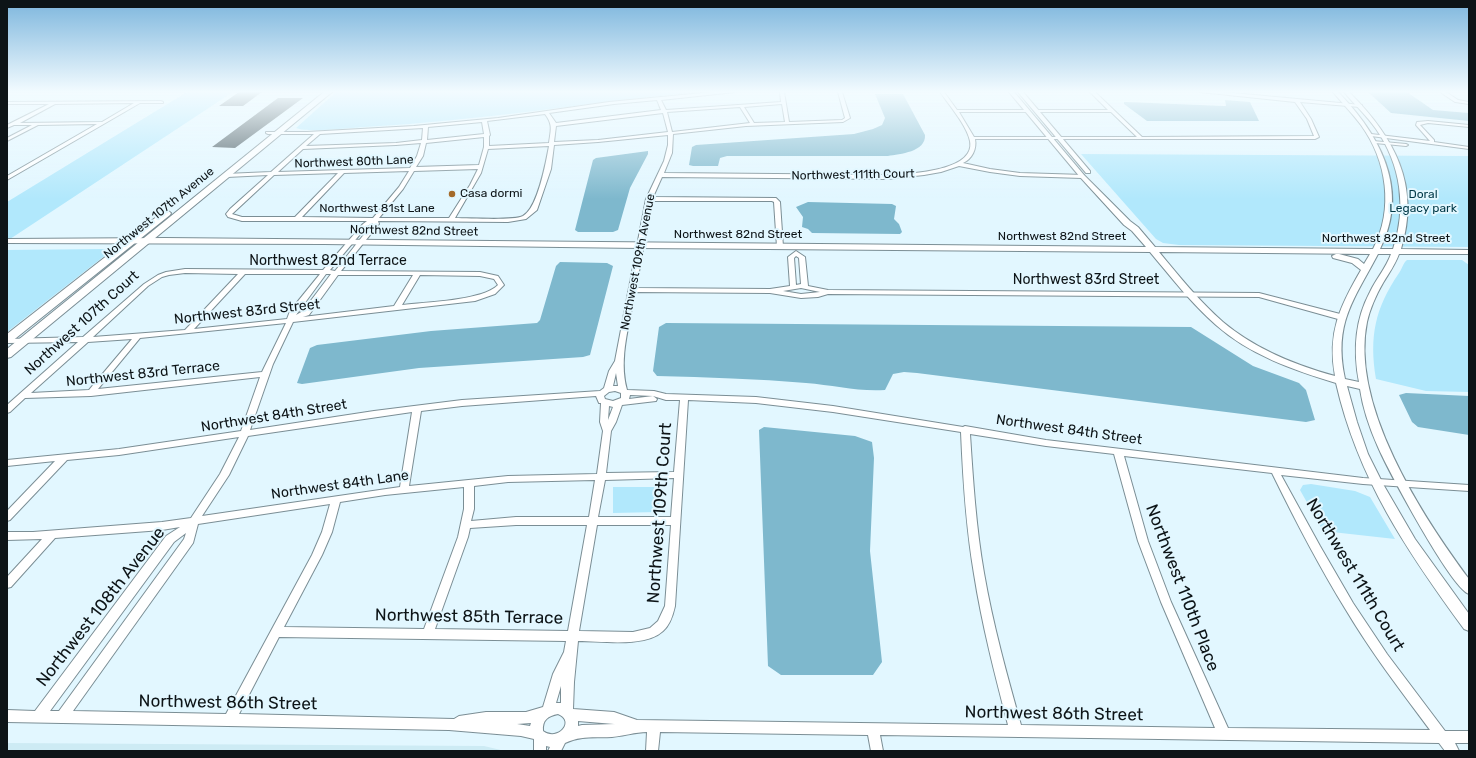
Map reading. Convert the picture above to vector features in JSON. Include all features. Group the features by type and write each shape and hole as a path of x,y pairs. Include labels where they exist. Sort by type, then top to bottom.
{"main road":[{"name":"Northwest 107th Avenue","path":"7,355 136,243 275,127"},
{"name":"Northwest 107th Avenue","path":"7,340 227,175 286,127"}],"street":[{"path":"7,140 32,127"},
{"path":"7,178 95,127"},
{"path":"268,133 402,127"},
{"name":"Northwest 108th Avenue","path":"62,717 189,540 194,521 224,476 244,434 269,364 293,313 348,244 365,225 374,220 401,188 420,156 426,127"},
{"path":"450,220 472,185 481,166 488,135 486,127"},
{"path":"552,144 553,127"},
{"name":"Northwest 109th Avenue","path":"607,431 604,422 604,397 613,372 619,361 650,199 671,149 671,133 669,127"},
{"path":"486,148 604,140 729,127"},
{"path":"960,164 971,153 973,147 971,138 965,127"},
{"path":"1041,127 1085,174 1127,223 1135,229 1190,294 1221,324 1238,337 1263,352 1300,369 1364,387"},
{"path":"1050,127 1085,174"},
{"path":"1129,127 1141,138"},
{"path":"971,138 1315,138 1318,137 1313,127"},
{"path":"1366,127 1373,138 1384,165 1390,196 1389,212 1383,235 1366,269 1348,298 1338,331 1337,351 1348,415 1374,482 1432,576 1469,625"},
{"path":"1377,127 1387,140 1401,174 1405,197 1404,217 1395,254 1369,301 1363,321 1360,344 1364,387 1373,419 1402,484 1426,525 1460,578 1469,589"},
{"path":"1420,127 1432,140 1427,141 1426,143"},
{"path":"272,175 320,132"},
{"path":"302,148 424,142 488,135"},
{"path":"1373,138 1469,152"},
{"path":"1387,140 1469,148"},
{"name":"Northwest 81st Lane","path":"272,175 232,210 229,214 230,216 242,219 508,220 524,218 534,210 548,169 552,144"},
{"path":"960,164 983,170 1016,175 1085,174"},
{"name":"Northwest 111th Court","path":"660,175 905,176 932,172 960,164"},
{"name":"Northwest 80th Lane","path":"227,175 272,175 481,166"},
{"path":"297,219 342,172"},
{"path":"650,199 774,200 777,202 780,247"},
{"name":"Northwest 108th Avenue","path":"291,320 306,313 376,224 374,220"},
{"path":"1400,238 1414,246 1438,252"},
{"name":"Northwest 82nd Street","path":"7,242 348,244 796,251 1395,254 1469,257"},
{"name":"Northwest 82nd Street","path":"7,246 136,243"},
{"name":"Northwest 82nd Street","path":"640,248 780,247 796,251"},
{"path":"793,287 791,257 796,251 802,257 806,286"},
{"name":"Northwest 82nd Street","path":"1395,254 1469,252"},
{"name":"Northwest 82nd Street","path":"1274,253 1336,256 1374,254"},
{"path":"1336,256 1355,261 1366,269"},
{"name":"Northwest 82nd Terrace","path":"160,276 168,273 185,271 480,274 496,277 502,285 489,296"},
{"path":"187,332 243,272"},
{"path":"398,307 400,300 418,273"},
{"name":"Northwest 107th Court","path":"7,410 146,285 160,276"},
{"name":"Northwest 83rd Street","path":"770,291 806,286 828,292 1259,295 1341,317"},
{"name":"Northwest 83rd Street","path":"633,290 770,291 801,296 818,295 828,292"},
{"name":"Northwest 83rd Street","path":"7,340 87,339 187,332 475,299 489,296"},
{"path":"91,393 138,336"},
{"name":"Northwest 109th Avenue","path":"569,713 566,694 570,652 601,476 607,431 620,403 626,397 621,383 619,361"},
{"name":"Northwest 83rd Terrace","path":"22,396 91,393 266,374"},
{"name":"Northwest 84th Street","path":"7,463 119,452 462,403 546,398 593,399 604,397 616,388 624,391 666,397 756,400 825,408 1046,443 1275,471 1374,482 1469,488"},
{"name":"Northwest 84th Street","path":"604,397 620,403 666,397"},
{"name":"Northwest 109th Court","path":"659,629 667,618 670,606 684,398"},
{"path":"404,490 417,409"},
{"path":"965,429 968,482 974,542 995,651 1016,731"},
{"name":"Northwest 110th Place","path":"1118,452 1143,541 1164,595 1224,733"},
{"path":"7,517 64,458"},
{"name":"Northwest 111th Court","path":"1275,471 1322,559 1361,625 1404,687 1453,751"},
{"name":"Northwest 84th Lane","path":"7,536 52,535 162,526 404,490 508,479 679,475"},
{"path":"428,634 463,537 469,509 469,483"},
{"path":"229,720 317,555 327,532 336,500"},
{"name":"Northwest 108th Avenue","path":"38,716 170,539 194,521"},
{"path":"466,525 516,521 676,521"},
{"path":"7,584 52,535"},
{"name":"Northwest 85th Terrace","path":"276,632 633,637 648,635 659,629"},
{"name":"Northwest 109th Avenue","path":"546,712 559,674 570,652"},
{"path":"558,708 569,713 572,720 572,726 560,742 539,741 536,724 546,712 558,708"},
{"name":"Northwest 86th Street","path":"449,724 486,718 526,718 546,712"},
{"name":"Northwest 86th Street","path":"569,713 614,718 638,726"},
{"name":"Northwest 86th Street","path":"7,716 449,724 521,730 539,741"},
{"name":"Northwest 86th Street","path":"560,742 582,731 613,731 638,726 1469,737"},
{"path":"652,751 654,726"},
{"path":"873,729 877,751"}],"shaded area":[{"path":"877,127 921,127 925,135 924,141 917,149 888,156 727,156 720,158 718,166 689,165 692,147 696,145 854,134"},
{"path":"648,151 648,154 630,188 618,230 613,232 578,232 575,230 593,160 596,158"},
{"path":"808,202 892,204 896,206 894,219 899,224 902,232 900,234 812,233 808,229 802,227 803,217 796,207"},
{"path":"560,262 607,263 613,266 590,355 583,357 419,368 302,384 297,383 310,348 317,345 431,331 537,323 540,320 556,266"},
{"path":"666,323 1191,327 1253,366 1299,383 1306,390 1315,420 1306,422 904,372 893,374 885,390 856,389 769,380 657,376 653,371 659,327"},
{"path":"1406,393 1469,396 1469,435 1418,427 1412,422 1399,395"},
{"path":"764,427 855,436 872,442 874,458 870,551 882,662 873,675 781,675 768,666 759,430"},
{"path":"7,743 484,746 505,751 7,751"}],"green space":[{"path":"129,127 179,127 10,239 7,239 7,202"},
{"path":"297,127 363,127 329,130"},
{"name":"Doral Legacy park","path":"1081,154 1469,156 1469,247 1179,245 1163,243 1156,239"},
{"path":"106,249 109,251 107,254 7,332 7,250"},
{"path":"1407,260 1462,260 1469,265 1469,392 1426,391 1376,379 1373,350 1379,311 1384,298"},
{"path":"1311,484 1355,491 1370,497 1395,539 1323,531 1300,490 1303,485"},
{"path":"613,487 662,487 658,512 613,513"}],"building":[{"path":"238,127 263,127 235,148 212,147"}],"place":[{"name":"Casa dormi","path":"452,194"}]}
